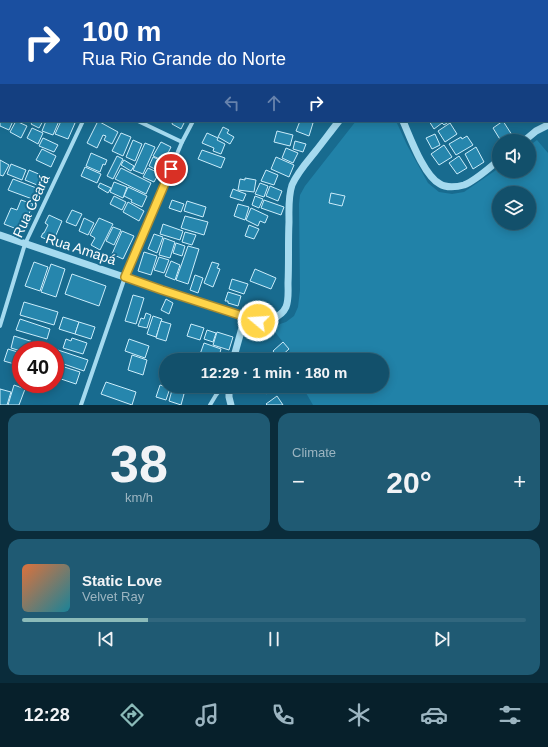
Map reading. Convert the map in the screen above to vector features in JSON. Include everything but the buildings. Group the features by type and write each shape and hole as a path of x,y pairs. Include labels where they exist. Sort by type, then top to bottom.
{"street":[{"name":"Rua Ceará","path":"0,326 25,244 83,122"},
{"path":"140,122 182,142"},
{"path":"81,405 125,277 182,142 192,122"},
{"name":"Rua Amapá","path":"0,235 245,317 258,321 270,320 286,309 288,302 289,196 292,186 300,171 338,122"},
{"path":"403,122 425,168 440,185 452,187 464,185 478,177 492,166"},
{"path":"532,134 548,125"},
{"path":"235,353 245,317"},
{"path":"210,405 218,393"},
{"path":"229,393 232,405"}],"shaded area":[{"path":"355,122 396,122 407,145 428,183 439,192 452,194 464,192 492,173 492,178 536,178 537,140 548,153 548,405 313,405 306,393 389,393 389,353 288,353 290,351 271,327 286,322 294,316 298,307 300,290 300,195 305,186"}],"route":[{"path":"171,169 125,277 254,321 258,321"}]}
